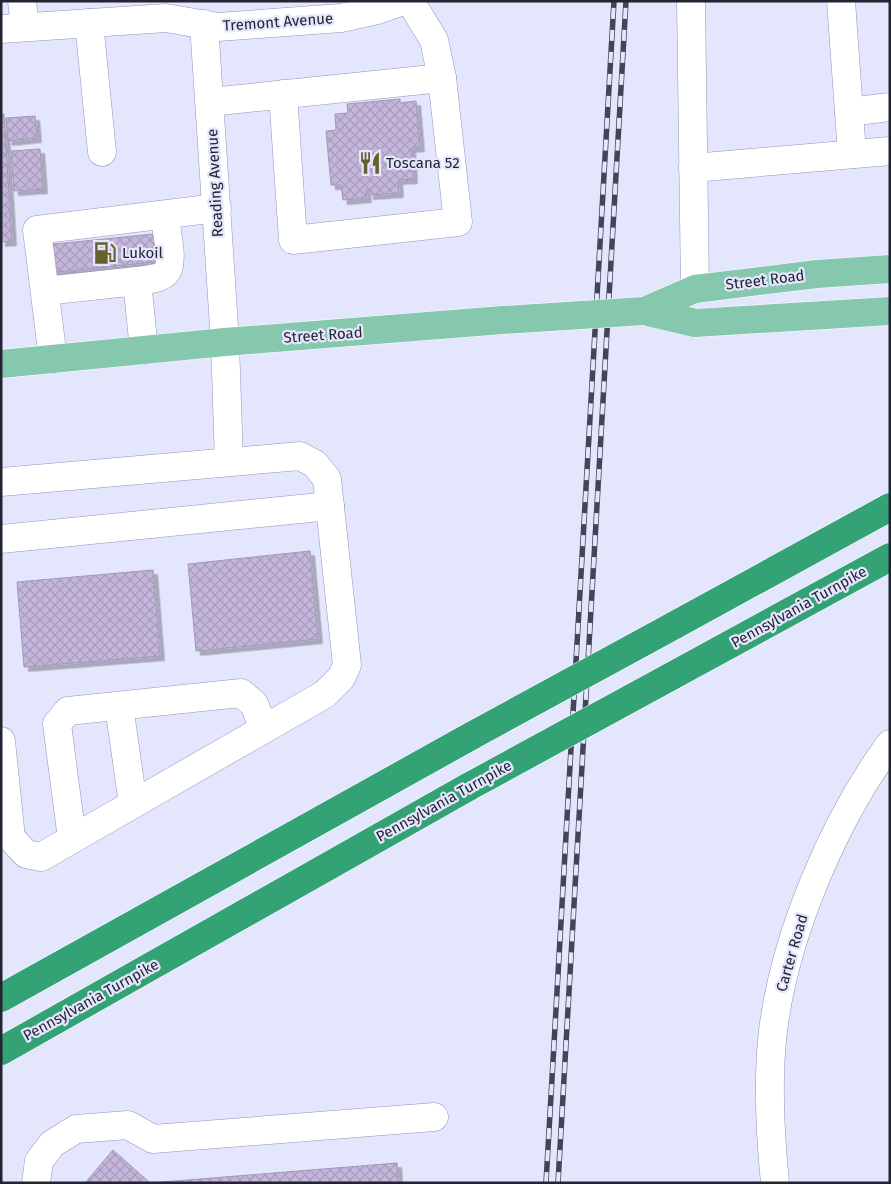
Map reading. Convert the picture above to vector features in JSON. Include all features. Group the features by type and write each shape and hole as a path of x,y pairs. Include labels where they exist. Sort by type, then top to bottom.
{"highway":[{"path":"1,998 473,735 890,507"},
{"name":"Pennsylvania Turnpike","path":"1,1051 470,786 890,557"}],"main road":[{"name":"Street Road","path":"644,311 695,288 817,274 890,269"},
{"name":"Street Road","path":"1,364 225,342 644,311 695,323 890,311"}],"street":[{"name":"Tremont Avenue","path":"16,19 89,23 166,18 218,27 304,11 342,18 377,10 403,1"},
{"path":"283,94 293,240 458,222 442,78 434,40 410,1"},
{"path":"690,1 695,288"},
{"path":"841,1 852,154"},
{"path":"89,23 102,152"},
{"name":"Reading Avenue","path":"204,24 225,342 229,462"},
{"path":"210,102 442,78"},
{"path":"849,112 890,107"},
{"path":"693,168 890,151"},
{"path":"52,359 37,230 217,208"},
{"path":"44,291 159,277 167,271 170,259 164,215"},
{"path":"137,281 144,350"},
{"path":"1,482 300,456 315,464 328,479 347,665 341,678 325,694 41,857 26,854 11,838 1,741"},
{"path":"1,539 330,506"},
{"path":"72,839 57,724 68,711 240,693 254,704 264,729"},
{"path":"119,706 133,804"},
{"name":"Carter Road","path":"775,1183 770,1107 771,1060 773,1031 785,972 806,903 826,852 847,812 890,744"},
{"path":"36,1183 39,1162 47,1150 52,1144 76,1129 128,1125 153,1138 434,1117"}],"building":[{"name":"Toscana 52","path":"400,99 400,103 416,101 420,147 411,148 413,179 398,180 399,193 369,195 369,190 366,190 367,198 343,200 341,185 331,185 326,131 336,130 335,114 348,113 347,104"},
{"path":"1,114 4,114 12,241 1,242"},
{"path":"35,116 37,138 8,141 6,118"},
{"path":"40,149 43,189 14,191 11,151"},
{"name":"Lukoil","path":"163,233 166,261 48,273 45,245"},
{"path":"310,551 318,639 196,651 188,564"},
{"path":"153,570 160,656 24,667 17,582"},
{"path":"113,1150 150,1183 85,1183"},
{"path":"397,1163 398,1183 150,1183"}],"railway":[{"path":"546,1183 614,1"},
{"path":"558,1183 626,1"}],"place":[{"name":"Toscana 52","path":"370,163"},
{"name":"Lukoil","path":"105,253"}]}
